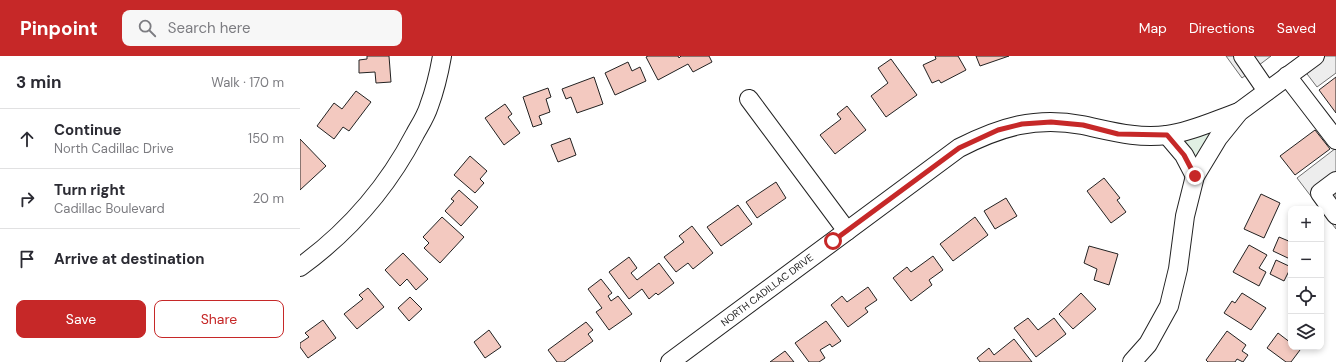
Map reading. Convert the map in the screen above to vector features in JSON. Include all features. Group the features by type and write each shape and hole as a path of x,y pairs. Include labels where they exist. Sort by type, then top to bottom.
{"street":[{"path":"300,267 336,238 360,214 384,184 407,150 429,108 442,56"},
{"path":"1243,56 1267,91"},
{"path":"1132,362 1148,344 1169,306 1178,269 1185,216 1195,176 1218,138 1239,112 1267,91 1292,67 1315,56"},
{"path":"1292,67 1336,140"},
{"path":"749,99 847,231"},
{"name":"NORTH CADILLAC DRIVE","path":"670,362 959,148 998,130 1022,124 1051,122 1083,125 1126,135 1167,135 1239,112"},
{"path":"1167,135 1184,155 1195,176"},
{"path":"1336,181 1320,193 1336,215"}],"green space":[{"path":"1239,112 1195,176 1167,135"}],"shaded area":[{"path":"1226,56 1271,56 1242,78"},
{"path":"1315,56 1336,56 1336,73 1317,87 1301,66"},
{"path":"1336,148 1336,229 1324,213 1324,206 1318,206 1297,178"}],"building":[{"path":"367,56 389,56 391,82 376,83 375,72 359,73 359,60 367,59"},
{"path":"678,56 679,58 681,56 709,56 712,62 693,72 688,64 658,80 646,57"},
{"path":"935,56 958,56 966,70 941,83 939,80 932,83 923,65 936,59"},
{"path":"976,56 1009,56 980,66"},
{"path":"891,59 917,95 886,117 871,96 888,83 878,68"},
{"path":"628,62 632,71 640,67 646,81 615,95 605,73"},
{"path":"594,77 603,104 577,113 571,97 566,99 562,89"},
{"path":"1336,77 1336,113 1319,90"},
{"path":"548,88 551,97 546,99 550,112 539,116 542,124 533,127 523,97"},
{"path":"356,91 371,102 349,131 343,127 334,139 317,126 334,103 342,109"},
{"path":"505,104 512,114 508,117 520,133 504,145 485,118"},
{"path":"847,106 866,130 835,154 820,135 841,119 837,114"},
{"path":"1315,130 1330,149 1295,175 1280,156"},
{"path":"570,138 576,155 558,162 551,145"},
{"path":"300,139 326,166 300,190"},
{"path":"470,156 487,171 480,179 484,183 475,193 454,175"},
{"path":"1104,178 1120,198 1117,200 1126,212 1111,223 1087,191"},
{"path":"776,182 786,198 757,218 746,202"},
{"path":"459,190 478,207 461,226 445,211 454,201 451,199"},
{"path":"1261,194 1280,203 1264,238 1244,229"},
{"path":"1006,198 1017,216 995,229 984,211"},
{"path":"738,205 752,224 721,246 707,227"},
{"path":"442,217 464,237 440,263 424,248 429,243 423,237"},
{"path":"975,217 988,235 953,261 940,244"},
{"path":"692,226 713,253 693,269 688,263 676,272 664,257 684,242 679,236"},
{"path":"1279,237 1288,241 1288,258 1273,251"},
{"path":"1249,245 1267,255 1259,268 1266,272 1259,286 1233,272"},
{"path":"1089,246 1118,254 1109,285 1094,280 1097,269 1084,263"},
{"path":"403,253 428,279 416,290 407,279 400,286 385,270"},
{"path":"933,256 943,270 929,280 932,285 911,301 893,278 907,267 911,272"},
{"path":"629,257 637,268 631,273 637,280 659,263 674,283 658,295 656,293 649,299 642,289 629,299 609,272"},
{"path":"1276,260 1288,266 1288,273 1284,281 1270,274"},
{"path":"601,279 612,293 608,296 611,301 618,296 632,314 609,330 596,312 602,308 588,289"},
{"path":"868,287 877,300 865,308 868,312 848,327 831,305 842,296 847,302"},
{"path":"368,288 384,307 357,329 344,314 363,299 359,295"},
{"path":"1081,293 1096,309 1073,329 1059,314"},
{"path":"1242,293 1266,308 1251,330 1224,313 1232,301 1235,303"},
{"path":"410,297 422,309 409,321 398,308"},
{"path":"1028,318 1038,330 1054,318 1066,334 1036,357 1014,328"},
{"path":"323,320 336,338 308,358 300,347 300,343 309,337 305,333"},
{"path":"826,321 841,341 832,347 830,344 820,350 825,358 819,362 809,362 795,343"},
{"path":"586,322 593,330 588,334 593,341 564,362 557,362 548,350"},
{"path":"489,330 501,347 485,358 474,342"},
{"path":"1227,331 1246,345 1242,351 1248,355 1243,362 1237,359 1235,362 1208,362 1206,360"},
{"path":"1278,333 1288,341 1288,350 1300,350 1291,362 1286,362 1267,348"},
{"path":"1014,339 1032,362 980,362 977,358 989,348 994,355"},
{"path":"785,351 794,362 770,362"}],"route":[{"path":"833,241 959,148 998,130 1022,124 1051,122 1067,123 1133,136 1167,135 1184,155 1195,176"}]}
